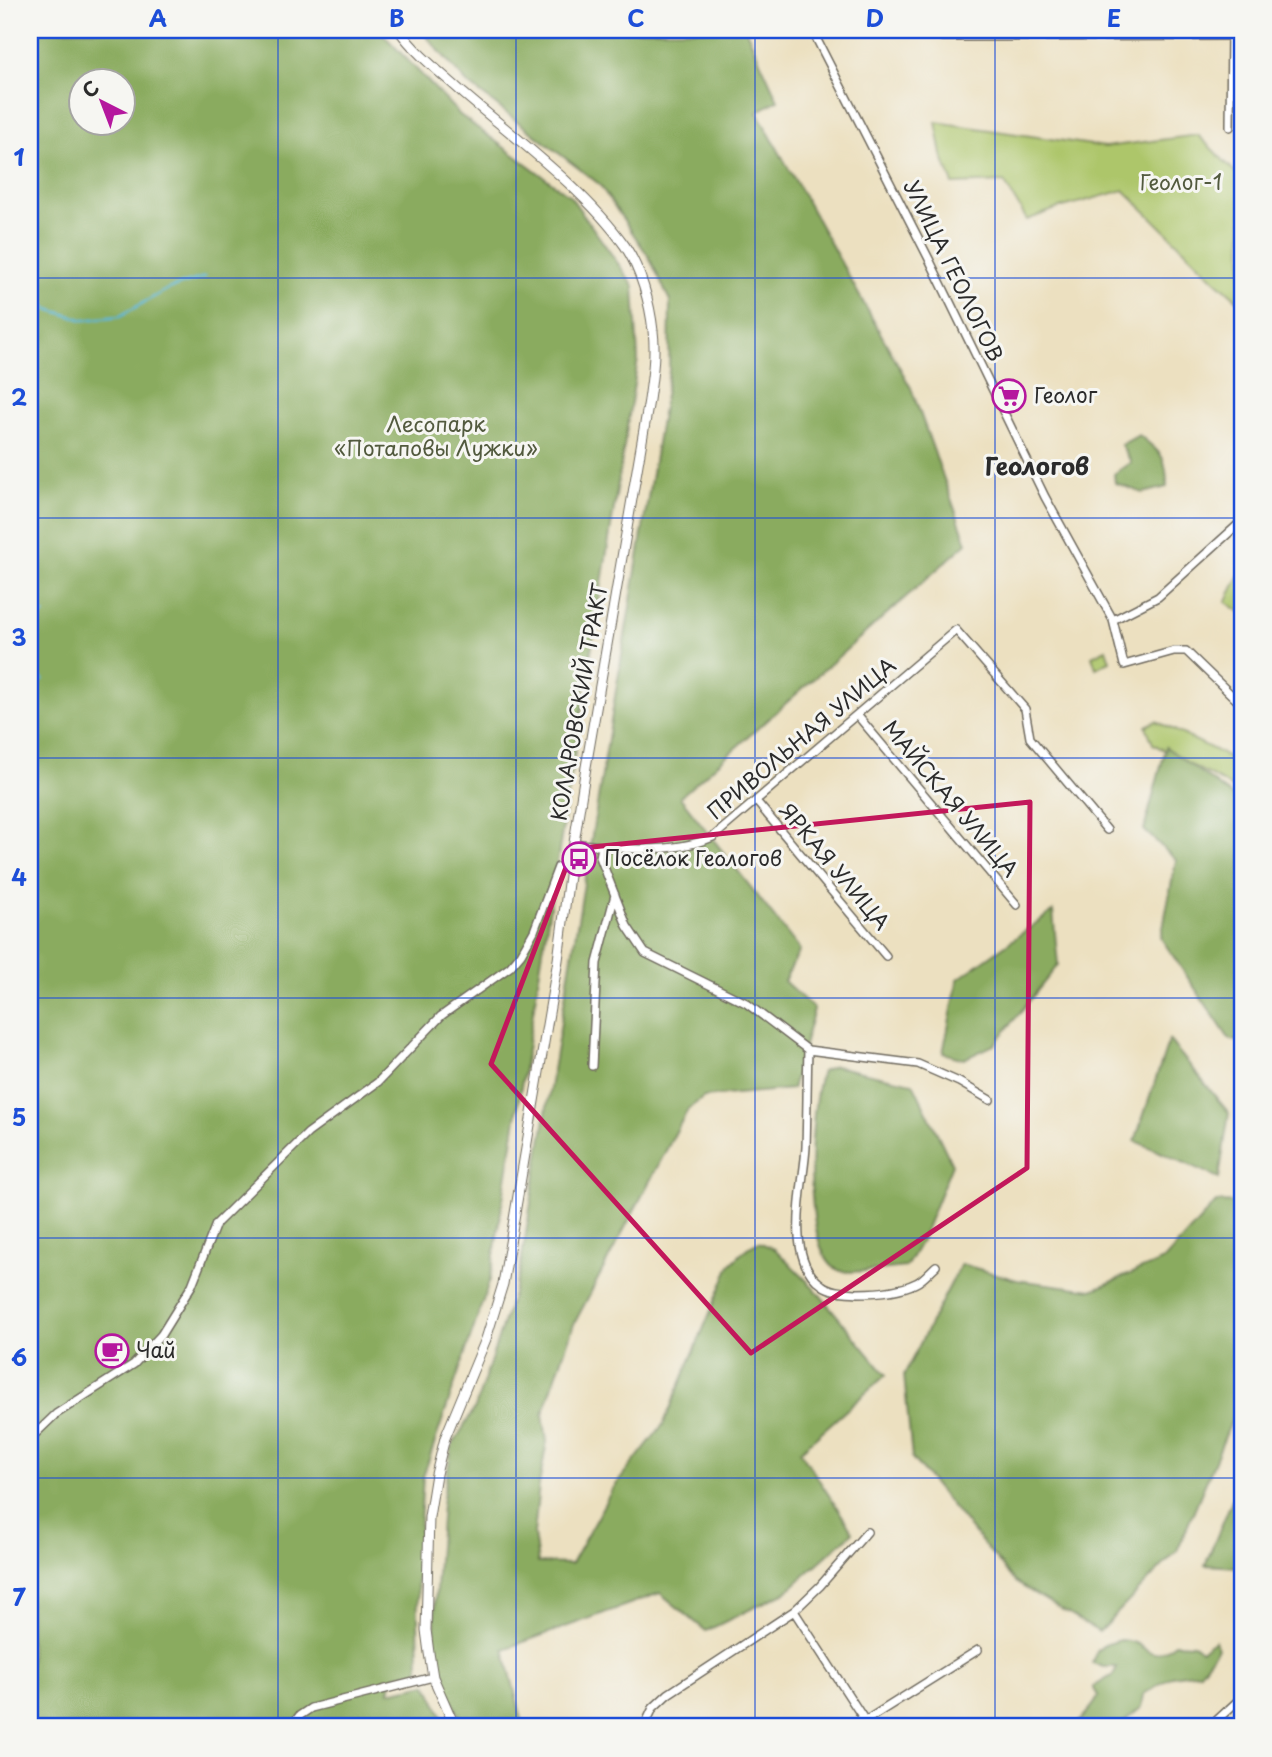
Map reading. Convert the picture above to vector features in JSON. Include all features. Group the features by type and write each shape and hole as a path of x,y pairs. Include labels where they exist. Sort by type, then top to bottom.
{"street":[{"name":"КОЛАРОВСКИЙ ТРАКТ","path":"399,30 438,70 602,217 626,248 639,276 649,306 653,334 653,372 649,400 503,1284 486,1339 445,1437 429,1517 426,1630 433,1677 454,1727"},
{"name":"УЛИЦА ГЕОЛОГОВ","path":"812,30 1045,497 1113,621 1124,664 1174,651 1186,651 1242,705"},
{"path":"936,30 942,37 1231,33 1242,36"},
{"path":"1230,127 1231,33"},
{"path":"1113,621 1158,597 1242,521"},
{"name":"ПРИВОЛЬНАЯ УЛИЦА","path":"574,843 621,850 696,844 713,837 956,630 1025,709 1030,738 1107,830"},
{"name":"МАЙСКАЯ УЛИЦА","path":"857,715 1017,905"},
{"name":"ЯРКАЯ УЛИЦА","path":"756,802 886,956"},
{"path":"602,847 600,857 627,926 645,953 746,1003 808,1050 918,1065 959,1082 990,1100"},
{"path":"30,1439 56,1414 134,1364 151,1347 192,1285 216,1224 308,1133 379,1082 441,1016 510,967 529,943 558,867 570,867"},
{"path":"592,1066 597,963 615,895"},
{"path":"808,1050 806,1148 798,1229 800,1250 809,1271 822,1285 836,1291 861,1293 918,1283 936,1266"},
{"path":"644,1727 653,1708 668,1694 794,1611 867,1532"},
{"path":"794,1611 867,1724 978,1650"},
{"path":"291,1727 299,1716 311,1708 433,1677"},
{"path":"1214,1727 1217,1720 1242,1697"}],"highlighted area":[{"path":"1030,802 1027,1168 751,1353 491,1064 573,849"}],"green space":[{"name":"Лесопарк «Потаповы Лужки»","path":"30,30 379,30 460,115 570,196 634,286 638,359 490,1280 423,1477 417,1568 419,1670 392,1677 389,1692 427,1684 448,1727 30,1727"},
{"path":"421,30 746,30 778,100 757,112 911,388 967,543 680,797 800,950 784,981 814,1009 792,1089 704,1097 688,1109 574,1324 543,1414 547,1441 534,1534 538,1563 571,1564 612,1490 664,1423 730,1265 747,1248 759,1242 775,1249 815,1289 886,1375 800,1451 853,1532 786,1592 706,1631 660,1593 504,1649 524,1727 465,1727 443,1681 435,1649 435,1603 442,1504 452,1446 475,1408 519,1275 669,371 670,301 649,257 599,184 466,82"},
{"name":"Геолог-1","path":"936,122 1105,147 1198,135 1242,179 1242,304 1124,190 1027,220 1004,182 953,184 942,155"},
{"path":"1139,435 1162,456 1167,487 1143,493 1115,483 1114,474 1131,462 1121,445"},
{"path":"1242,571 1242,613 1226,602"},
{"path":"1106,649 1110,661 1096,668 1092,656"},
{"path":"1156,721 1239,762 1235,776 1242,780 1242,793 1153,744 1146,726"},
{"path":"1166,747 1242,803 1242,1041 1230,1040 1161,938 1176,860 1144,830"},
{"path":"1053,911 1058,965 994,1045 964,1059 943,1053 958,979"},
{"path":"1169,1040 1229,1113 1219,1178 1135,1141"},
{"path":"834,1066 913,1083 952,1164 921,1241 906,1267 841,1271 828,1261 819,1240 813,1211 811,1179 814,1114 822,1071"},
{"path":"1216,1202 1242,1203 1242,1396 1177,1551 1099,1632 1015,1582 912,1458 904,1375 961,1264 1017,1280 1092,1290 1164,1260"},
{"path":"1242,1476 1242,1564 1239,1567 1205,1565"},
{"path":"1121,1640 1130,1641 1152,1653 1165,1650 1175,1643 1194,1644 1201,1650 1215,1640 1218,1648 1200,1672 1172,1676 1144,1694 1142,1707 1118,1727 1077,1727 1098,1696 1093,1687 1113,1675 1117,1667 1103,1667 1092,1663 1096,1653 1106,1645"}],"waterway":[{"path":"30,291 48,309 84,320 120,316 168,289 205,277"},
{"path":"30,627 44,614"},
{"path":"30,665 43,680"}],"place":[{"name":"Геолог","path":"1009,396"},
{"name":"Посёлок Геологов","path":"579,859"},
{"name":"Чай","path":"112,1351"}],"district":[{"name":"Геологов","path":"1037,467"}]}
